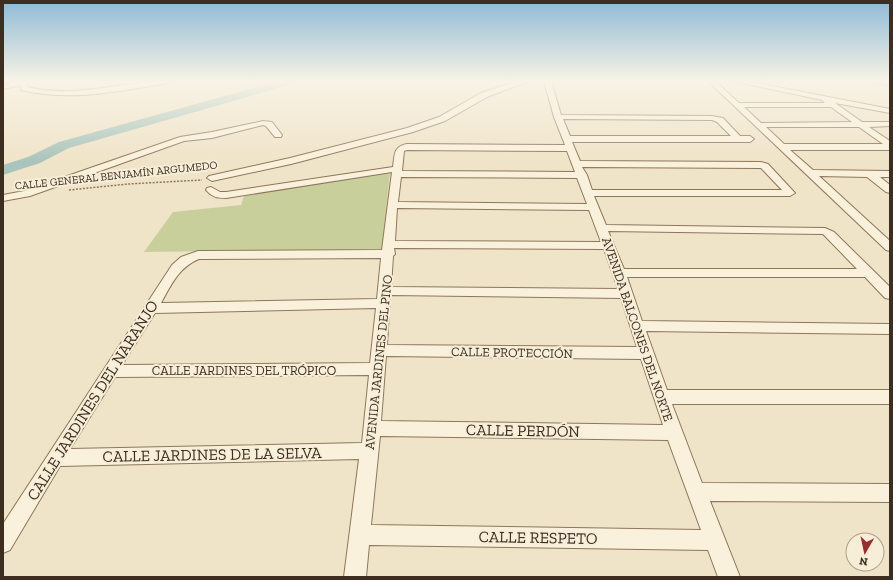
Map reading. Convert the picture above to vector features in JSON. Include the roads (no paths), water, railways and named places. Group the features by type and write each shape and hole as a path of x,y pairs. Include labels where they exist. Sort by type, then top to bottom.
{"street":[{"name":"CALLE GENERAL BENJAMÍN ARGUMEDO","path":"212,178 291,161 410,130 442,119 461,108"},
{"name":"AVENIDA BALCONES DEL NORTE","path":"555,108 570,143 609,246 674,433 729,577"},
{"path":"740,108 759,124 890,247"},
{"path":"837,108 890,146"},
{"path":"876,108 890,111"},
{"path":"558,117 712,118 720,120 738,139"},
{"name":"CALLE GENERAL BENJAMÍN ARGUMEDO","path":"3,198 26,194 184,140 212,136 263,123 269,124 278,135"},
{"path":"759,124 890,124"},
{"path":"570,143 750,139"},
{"name":"AVENIDA JARDINES DEL PINO","path":"355,577 372,428 376,369 389,249 392,205 400,150 402,148 570,143"},
{"path":"783,147 890,146"},
{"path":"211,190 218,195 226,195 298,183 396,171 580,170 761,165 765,166 790,193 588,193"},
{"path":"812,173 890,174"},
{"path":"870,174 890,190"},
{"path":"392,205 594,207"},
{"path":"602,228 825,231 830,234 870,273 890,295"},
{"path":"389,249 609,246"},
{"name":"CALLE JARDINES DEL NARANJO","path":"3,543 55,458 176,268 185,260 198,255 389,249"},
{"path":"619,273 870,273"},
{"path":"151,308 384,297 626,294"},
{"path":"637,326 890,329"},
{"name":"CALLE PROTECCIÓN","path":"378,350 646,353"},
{"name":"CALLE JARDINES DEL TRÓPICO","path":"111,371 376,369"},
{"path":"661,397 890,397"},
{"name":"CALLE PERDÓN","path":"372,428 674,433"},
{"name":"CALLE JARDINES DE LA SELVA","path":"55,458 369,451"},
{"path":"697,492 890,493"},
{"name":"CALLE RESPETO","path":"360,535 716,540"}],"waterway":[{"path":"3,170 34,160 64,145 196,108"}]}
